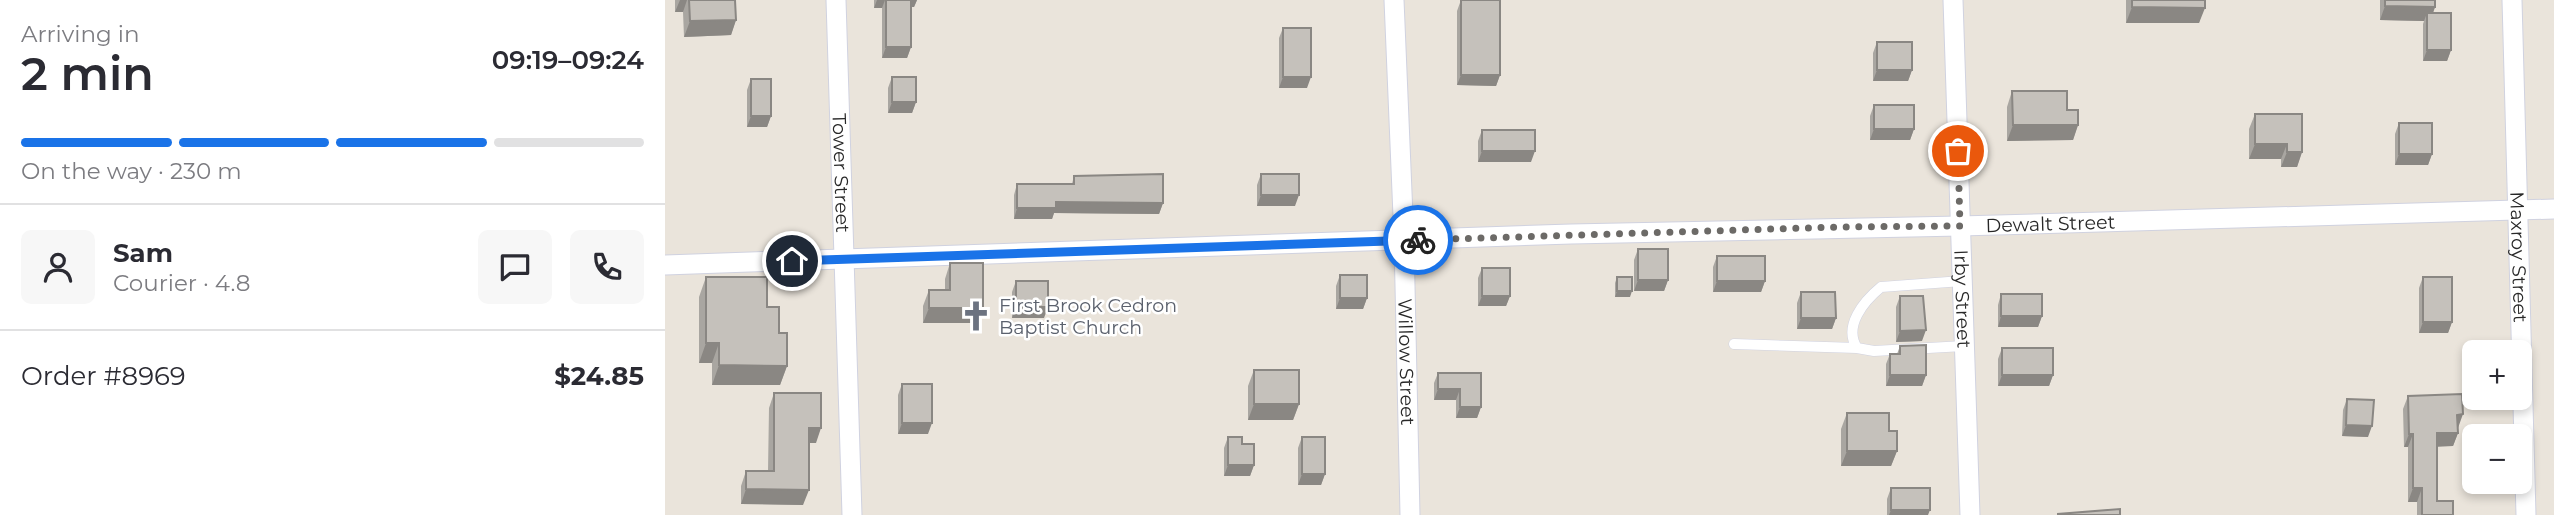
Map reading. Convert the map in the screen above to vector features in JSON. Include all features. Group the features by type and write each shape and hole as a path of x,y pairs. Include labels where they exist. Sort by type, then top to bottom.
{"street":[{"name":"Tower Street","path":"836,0 852,515"},
{"name":"Willow Street","path":"1394,0 1405,240 1410,515"},
{"name":"Irby Street","path":"1953,0 1970,515"},
{"name":"Maxroy Street","path":"2512,0 2526,515"},
{"name":"Dewalt Street","path":"665,265 1838,227 2554,209"}],"lane":[{"path":"1857,348 1852,331 1855,321 1868,298 1881,287 1962,281"},
{"path":"1734,344 1857,348 1874,351 1964,345"}],"building":[{"path":"689,0 735,0 736,20 690,21"},
{"path":"886,0 911,0 911,47 886,47"},
{"path":"1461,0 1500,0 1500,75 1461,75"},
{"path":"2132,0 2205,0 2205,8 2132,7"},
{"path":"2385,0 2435,0 2435,7 2385,6"},
{"path":"2427,13 2451,13 2451,50 2427,50"},
{"path":"1283,28 1311,28 1311,77 1283,77"},
{"path":"1877,42 1912,42 1912,70 1877,70"},
{"path":"892,77 916,77 916,102 892,102"},
{"path":"751,79 771,79 771,116 751,116"},
{"path":"2012,91 2067,91 2067,110 2078,110 2078,125 2013,125"},
{"path":"1874,105 1914,105 1914,129 1874,129"},
{"path":"2255,114 2302,114 2302,152 2287,152 2287,144 2255,144"},
{"path":"2399,123 2432,123 2432,154 2399,154"},
{"path":"1482,130 1535,130 1535,151 1482,151"},
{"path":"1163,174 1163,203 1056,202 1056,208 1017,208 1017,184 1074,184 1074,176"},
{"path":"1261,174 1299,174 1299,195 1261,195"},
{"path":"1638,249 1668,249 1668,280 1638,280"},
{"path":"1717,256 1765,256 1765,281 1717,281"},
{"path":"950,263 983,263 983,308 929,308 929,290 950,290"},
{"path":"1482,268 1510,268 1510,296 1482,296"},
{"path":"1340,275 1367,275 1367,298 1340,298"},
{"path":"706,277 767,277 767,307 779,307 779,333 787,333 787,366 719,365 719,343 706,343"},
{"path":"1617,277 1632,277 1632,291 1617,291"},
{"path":"2423,277 2452,277 2452,322 2423,322"},
{"path":"1016,281 1048,281 1048,307 1016,307"},
{"path":"1801,292 1835,292 1836,318 1801,318"},
{"path":"2001,294 2042,294 2042,316 2001,316"},
{"path":"1900,296 1923,296 1926,330 1900,331"},
{"path":"1926,345 1926,375 1890,375 1890,354 1900,354 1900,346"},
{"path":"2002,348 2053,348 2053,375 2002,375"},
{"path":"1254,370 1299,370 1299,404 1254,404"},
{"path":"1438,373 1481,373 1481,407 1460,407 1460,389 1438,389"},
{"path":"902,384 932,384 932,423 902,423"},
{"path":"774,393 821,393 821,428 809,428 809,490 746,489 746,471 774,471"},
{"path":"2462,394 2463,414 2457,415 2458,433 2437,433 2437,501 2453,501 2453,515 2422,515 2422,488 2413,488 2413,434 2409,434 2408,396"},
{"path":"2347,399 2374,400 2372,426 2346,425"},
{"path":"1847,413 1889,413 1889,431 1897,431 1897,451 1847,451"},
{"path":"1228,437 1242,437 1242,444 1254,444 1254,465 1228,465"},
{"path":"1302,437 1325,437 1325,474 1302,474"},
{"path":"1891,488 1930,488 1930,510 1891,510"},
{"path":"2120,509 2120,515 2058,515 2058,514"}],"way so far":[{"path":"1418,240 1838,227 1960,226 1958,151"}],"place":[{"name":"First Brook Cedron Baptist Church","path":"976,316"}],"route":[{"path":"792,261 1418,240"}]}
